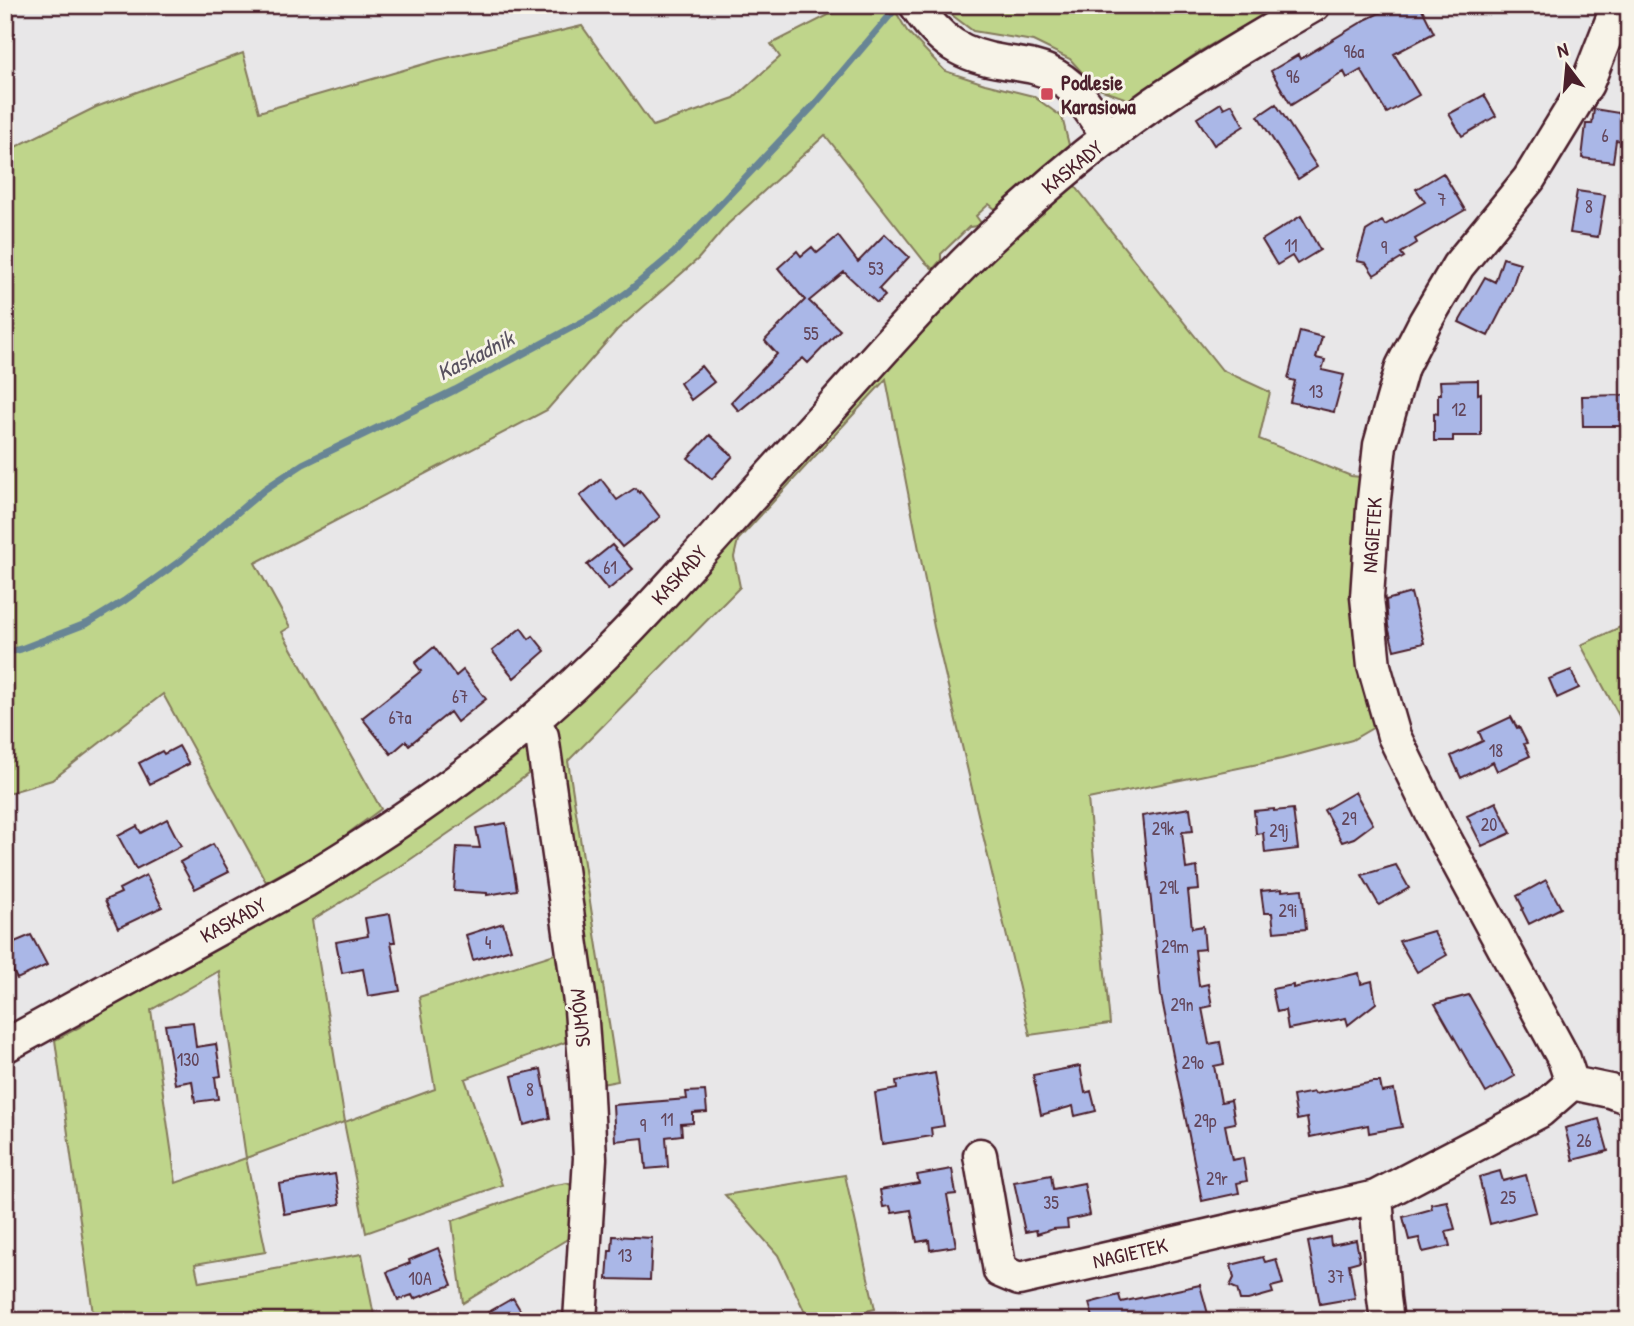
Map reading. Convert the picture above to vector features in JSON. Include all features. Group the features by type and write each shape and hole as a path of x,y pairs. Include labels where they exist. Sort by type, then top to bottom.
{"street":[{"path":"916,5 924,18 960,51 981,58 1042,69 1059,77 1073,90 1108,138"},
{"name":"KASKADY","path":"5,1046 352,853 448,787 533,720 596,663 656,601 942,285 1001,228 1075,162 1155,103 1247,44 1283,13 1314,5"},
{"name":"NAGIETEK","path":"980,1154 1000,1271 1019,1279 1376,1198 1540,1111 1572,1083 1564,1059 1437,824 1394,736 1374,666 1367,597 1380,445 1402,367 1458,266 1528,179 1587,84 1618,5"},
{"name":"SUMÓW","path":"533,720 542,736 581,1009 590,1158 580,1321"},
{"path":"1572,1083 1611,1091 1629,1098"},
{"path":"1376,1198 1387,1321"}],"green space":[{"path":"848,5 892,5 907,31 945,71 1033,96 1062,117 1069,145 995,209 989,204 976,216 981,223 969,227 941,254 941,260 933,269 825,135 728,224 698,259 617,330 547,410 255,563 290,627 282,632 381,809 328,848 266,882 163,694 52,780 5,794 5,152 96,107 243,53 259,112 438,60 582,26 653,126 734,98 780,57 771,44"},
{"path":"940,5 1269,5 1272,10 1200,51 1130,100 1096,88 1070,59 1033,41 973,31"},
{"path":"1072,182 1222,370 1270,392 1259,439 1351,476 1361,477 1376,726 1352,740 1282,759 1088,799 1110,1024 1030,1035 934,627 886,379 738,540 734,557 740,587 568,761 618,1081 596,1085 552,717 930,317"},
{"path":"1629,623 1629,723 1624,725 1581,645"},
{"path":"529,747 534,769 488,806 398,868 312,920 345,1122 435,1089 419,997 564,951 574,1039 465,1079 502,1185 366,1233 344,1122 246,1158 266,1252 195,1264 199,1282 362,1254 375,1321 94,1321 55,1040 85,1024 87,1016 504,760 507,765","holes":["219,971 246,1158 176,1183 151,1010"]},
{"path":"845,1175 875,1309 809,1321 778,1255 725,1195"},
{"path":"567,1183 577,1188 574,1235 463,1303 452,1221 549,1186"}],"building":[{"path":"1396,5 1420,5 1434,33 1394,54 1419,95 1387,113 1361,70 1347,78 1344,72 1291,105 1271,71 1298,55 1300,59"},
{"path":"1484,95 1496,116 1462,136 1449,114"},
{"path":"1221,103 1224,108 1232,104 1244,126 1214,145 1197,118"},
{"path":"1276,104 1317,167 1298,179 1258,116"},
{"path":"1594,109 1625,114 1624,141 1616,140 1613,162 1582,158 1586,124 1592,124"},
{"path":"1443,173 1465,210 1415,239 1417,243 1401,253 1404,257 1374,275 1366,263 1357,261 1366,231 1382,221 1385,225 1425,202 1416,189"},
{"path":"1577,191 1605,195 1598,237 1570,233"},
{"path":"1301,216 1320,250 1297,264 1292,256 1277,265 1262,240"},
{"path":"885,234 909,257 879,289 885,296 877,303 844,272 809,301 840,330 808,363 803,358 739,411 731,402 777,354 766,339 805,300 778,268 797,251 801,256 812,247 817,253 838,236 858,262"},
{"path":"1503,258 1520,263 1511,291 1488,336 1459,322 1485,277 1495,282"},
{"path":"1300,331 1322,337 1316,358 1325,360 1322,370 1344,375 1334,412 1290,402 1295,381 1288,379"},
{"path":"701,366 714,382 691,400 680,383"},
{"path":"1478,380 1478,394 1481,393 1481,436 1453,436 1453,441 1434,441 1434,413 1438,414 1440,381"},
{"path":"1625,395 1625,426 1583,426 1582,396"},
{"path":"710,435 733,456 712,479 688,458"},
{"path":"601,479 617,500 635,488 639,493 640,491 660,517 622,547 580,496"},
{"path":"612,545 633,569 608,590 587,565"},
{"path":"1411,593 1424,643 1394,650 1388,626 1386,600"},
{"path":"521,628 529,639 533,636 545,651 514,678 492,651"},
{"path":"434,647 456,676 463,670 486,699 457,722 450,712 409,745 406,741 391,754 362,718 421,671 415,663"},
{"path":"1571,670 1579,688 1557,698 1549,679"},
{"path":"1511,717 1527,743 1524,744 1530,756 1497,771 1493,762 1461,778 1451,756 1483,741 1479,732"},
{"path":"179,746 189,764 150,784 139,763"},
{"path":"1355,792 1373,824 1354,838 1342,842 1324,810"},
{"path":"1496,802 1511,833 1482,846 1467,816"},
{"path":"1190,808 1193,831 1182,832 1186,869 1197,867 1199,890 1188,891 1192,928 1203,926 1205,949 1195,950 1199,986 1208,984 1212,1006 1202,1008 1209,1044 1220,1042 1224,1064 1214,1066 1221,1102 1231,1100 1235,1123 1225,1125 1232,1160 1243,1158 1247,1181 1237,1183 1239,1193 1202,1201 1161,995 1142,816"},
{"path":"1293,809 1298,849 1265,853 1263,833 1256,834 1254,811"},
{"path":"167,819 181,846 136,869 118,836 137,826 141,833"},
{"path":"506,823 517,890 487,895 454,891 457,847 480,848 476,828"},
{"path":"213,844 229,872 195,889 180,862"},
{"path":"1396,865 1409,888 1379,905 1362,875"},
{"path":"146,875 162,907 118,928 105,900 121,893 119,889"},
{"path":"1546,880 1561,908 1529,924 1517,896"},
{"path":"1302,889 1306,929 1274,932 1272,913 1264,913 1261,891"},
{"path":"390,914 395,942 391,942 400,991 368,996 363,969 342,973 336,942 368,936 365,918"},
{"path":"503,923 511,949 473,960 466,935"},
{"path":"1433,931 1447,955 1417,972 1399,941"},
{"path":"31,935 47,965 17,979 5,955 5,946"},
{"path":"1359,973 1361,984 1372,981 1376,1003 1348,1025 1346,1018 1288,1029 1285,1010 1277,1012 1272,989 1293,985 1293,988"},
{"path":"1469,995 1515,1076 1486,1093 1435,1004"},
{"path":"193,1022 196,1047 216,1044 221,1076 215,1077 218,1099 195,1102 192,1081 175,1084 165,1025"},
{"path":"1080,1066 1085,1093 1091,1091 1096,1111 1075,1116 1073,1106 1041,1115 1033,1075"},
{"path":"541,1069 550,1118 524,1125 512,1076"},
{"path":"935,1073 944,1126 931,1128 932,1136 882,1144 875,1093 897,1089 896,1081"},
{"path":"1380,1082 1382,1092 1394,1090 1402,1127 1369,1133 1368,1125 1310,1137 1307,1118 1297,1120 1293,1096"},
{"path":"705,1091 707,1112 693,1113 693,1123 681,1124 682,1135 666,1137 668,1167 646,1169 643,1138 615,1141 613,1105 687,1099 686,1092"},
{"path":"1599,1119 1608,1151 1573,1160 1565,1128"},
{"path":"952,1169 956,1194 947,1195 956,1246 930,1250 929,1240 917,1242 911,1210 892,1213 890,1206 883,1207 880,1190 919,1183 917,1175"},
{"path":"1500,1171 1503,1181 1526,1175 1536,1212 1490,1224 1479,1177"},
{"path":"335,1174 340,1204 284,1214 279,1184"},
{"path":"1051,1175 1053,1189 1084,1183 1090,1215 1067,1220 1068,1228 1037,1234 1036,1230 1025,1232 1014,1182"},
{"path":"1447,1201 1455,1229 1446,1231 1450,1246 1423,1252 1419,1238 1409,1240 1403,1217 1432,1209 1431,1204"},
{"path":"613,1236 652,1238 650,1280 607,1279"},
{"path":"1330,1237 1331,1245 1356,1240 1360,1261 1349,1264 1355,1298 1320,1304 1308,1242"},
{"path":"438,1248 452,1285 414,1299 412,1295 398,1300 387,1272"},
{"path":"1263,1257 1265,1262 1276,1259 1283,1284 1271,1287 1273,1293 1240,1300 1237,1289 1230,1286 1234,1278 1231,1265"},
{"path":"1200,1285 1210,1321 1094,1321 1089,1303 1119,1295 1121,1302"},
{"path":"513,1298 522,1313 507,1321 473,1321"}],"waterway":[{"name":"Kaskadnik","path":"5,653 88,623 180,561 265,489 303,464 455,390 597,314 629,291 674,253 814,105 897,7"}],"place":[{"name":"Podlesie Karasiowa","path":"1047,94"}]}
